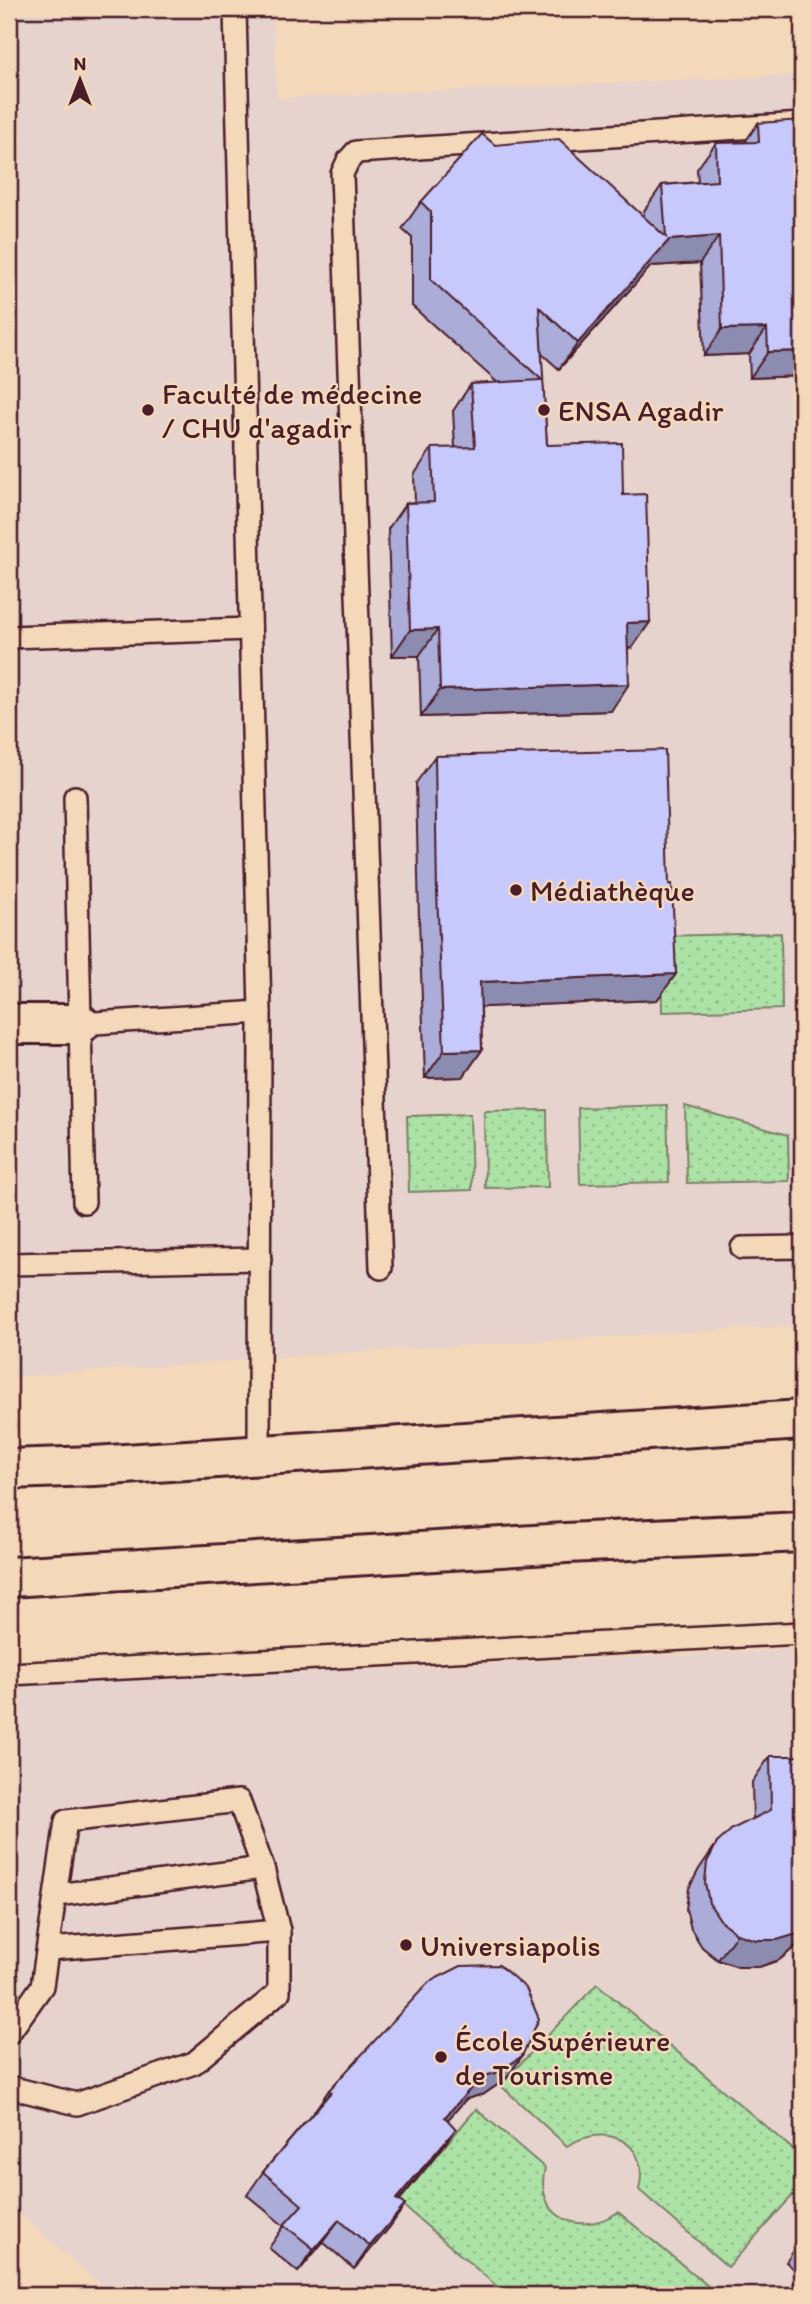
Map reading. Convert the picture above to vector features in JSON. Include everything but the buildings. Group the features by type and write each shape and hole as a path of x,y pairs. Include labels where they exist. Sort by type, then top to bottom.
{"main road":[{"path":"9,1024 80,1024"},
{"path":"9,1469 94,1466 802,1420"},
{"path":"9,1577 566,1543 802,1532"}],"lane":[{"path":"235,9 260,1012 259,1455"},
{"path":"381,1268 342,174 348,160 356,152 802,124"},
{"path":"9,637 250,629"},
{"path":"75,797 84,1202"},
{"path":"80,1024 260,1012"},
{"path":"742,1248 802,1247"},
{"path":"9,1264 260,1259"},
{"path":"9,1674 802,1633"},
{"path":"9,2033 42,1986 66,1821 239,1801 263,1868 279,1931 279,1992 194,2063 77,2104 9,2087"},
{"path":"57,1895 263,1868"},
{"path":"49,1949 279,1931"}],"shaded area":[{"name":"ENSA Agadir","path":"9,9 273,9 277,98 802,75 802,1325 324,1354 9,1377"},
{"name":"Universiapolis","path":"802,1649 802,2295 112,2295 9,2205 9,1686"}],"green space":[{"path":"781,933 782,1009 662,1012 661,936"},
{"path":"667,1105 669,1182 580,1184 578,1108"},
{"path":"685,1106 788,1135 789,1181 687,1183"},
{"path":"547,1110 548,1187 485,1188 484,1111"},
{"path":"470,1114 472,1190 409,1192 407,1116"},
{"path":"597,1984 802,2157 802,2185 728,2267 639,2190 641,2173 638,2159 632,2148 622,2140 610,2136 596,2136 567,2146 500,2085"},
{"path":"476,2109 545,2168 543,2185 546,2199 553,2210 563,2218 589,2223 603,2220 618,2212 708,2286 701,2295 507,2295 393,2197 400,2199"}],"place":[{"name":"Faculté de médecine / CHU d'agadir","path":"148,410"},
{"name":"ENSA Agadir","path":"544,410"},
{"name":"Médiathèque","path":"516,890"},
{"name":"Universiapolis","path":"406,1945"},
{"name":"École Supérieure de Tourisme","path":"441,2057"}]}
